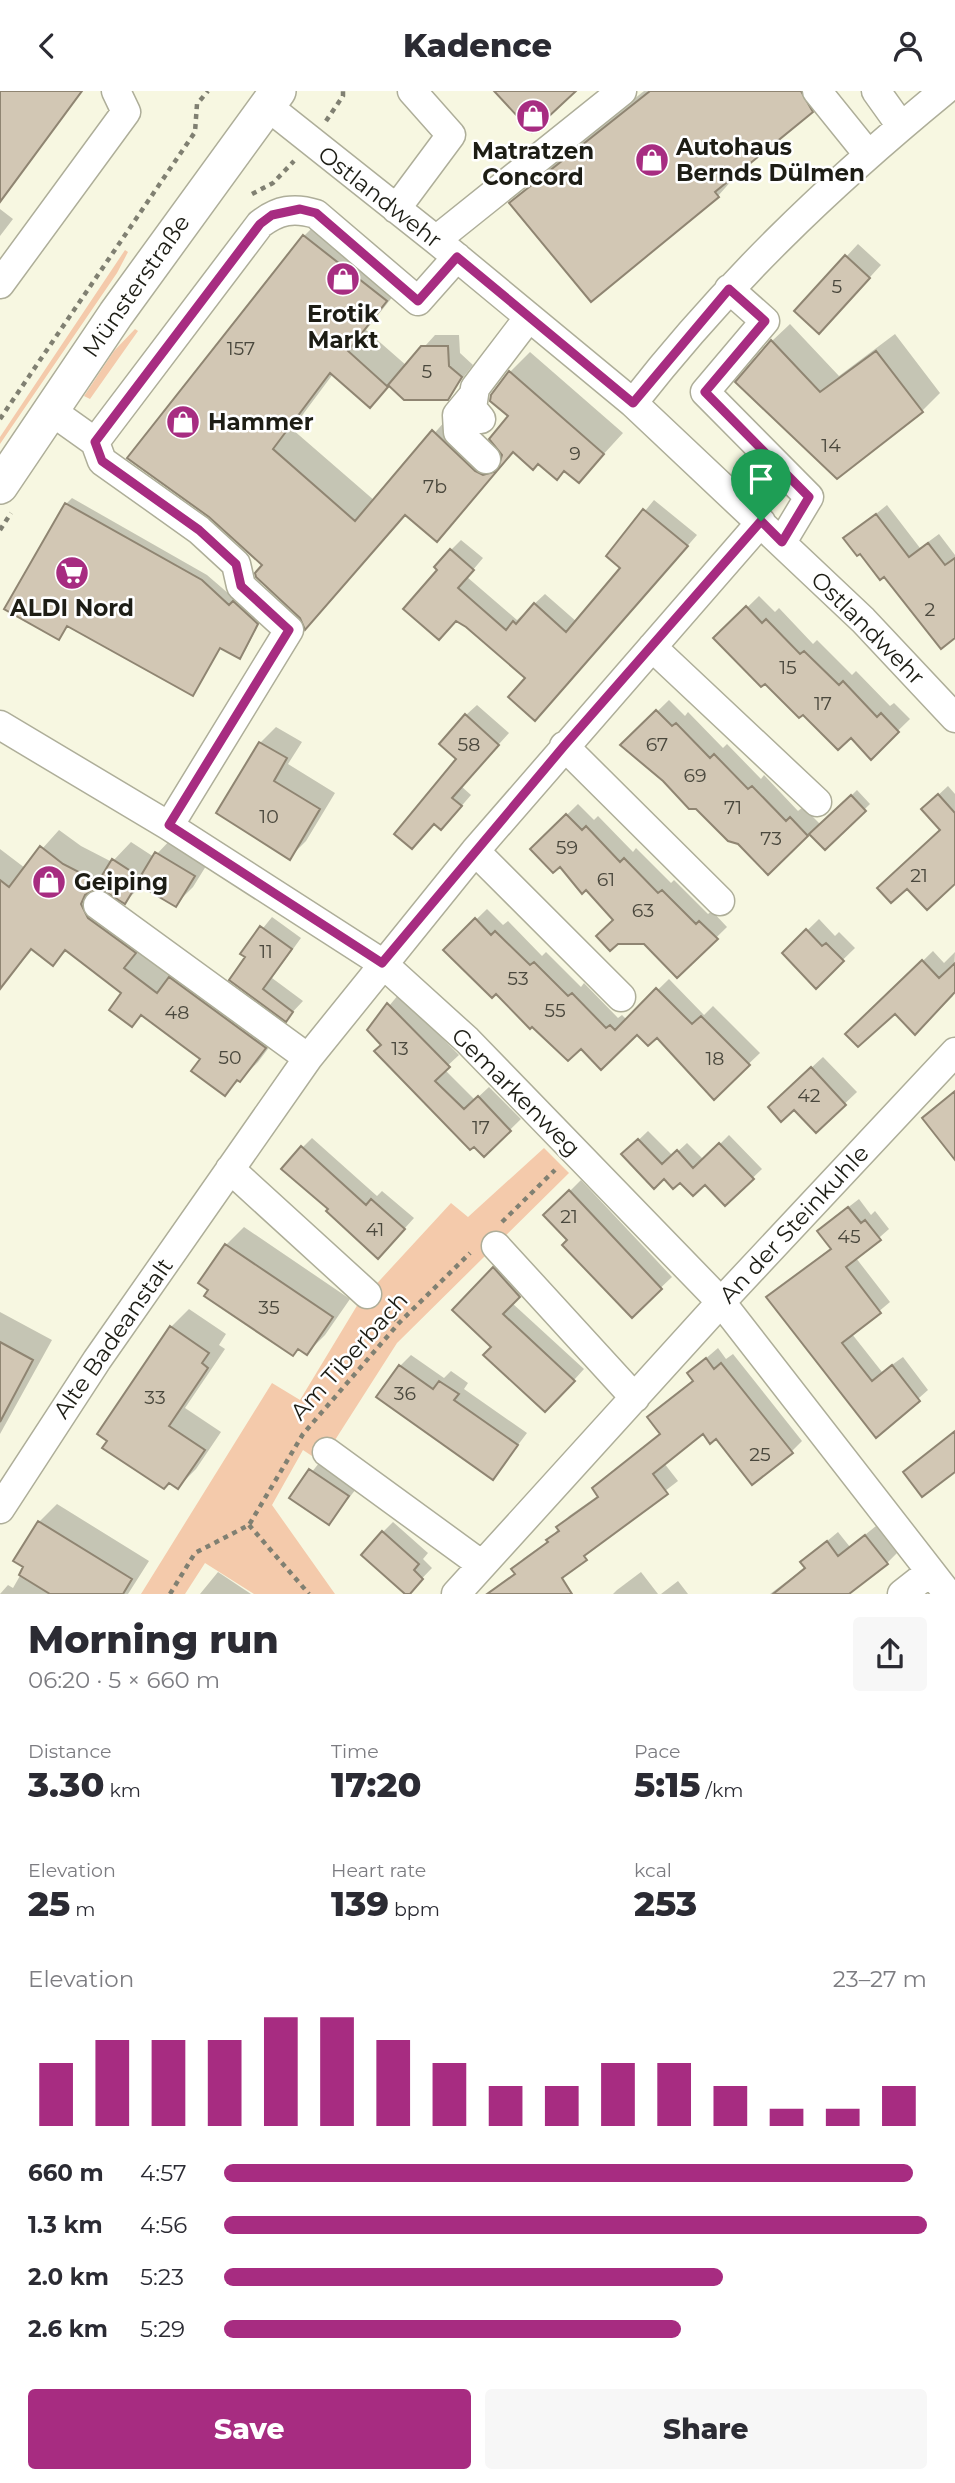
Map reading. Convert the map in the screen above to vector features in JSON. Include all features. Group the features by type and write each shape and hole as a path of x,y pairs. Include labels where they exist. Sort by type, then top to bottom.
{"main road":[{"name":"Münsterstraße","path":"0,486 265,96"}],"street":[{"path":"0,284 126,112 116,91"},
{"path":"396,209 452,135 412,91"},
{"path":"95,442 260,224 272,215 300,209 316,213 418,301 446,249 622,91"},
{"path":"817,91 867,153"},
{"path":"876,91 901,126"},
{"path":"633,403 729,289 790,225 867,153 944,91"},
{"name":"Ostlandwehr","path":"265,96 396,209 633,403 761,521 950,703"},
{"path":"729,289 765,321 705,392 809,497 782,542"},
{"path":"486,459 458,432 457,415 476,408 486,372 529,317"},
{"path":"50,410 95,442 102,461 199,530 236,564 241,586 289,630 169,825"},
{"name":"Alte Badeanstalt","path":"0,1509 7,1480 308,1058 475,851 761,521"},
{"path":"652,647 817,802"},
{"name":"Gemarkenweg","path":"0,725 169,825 382,963 467,1040 720,1302 948,1594"},
{"path":"564,746 720,901"},
{"path":"475,851 621,997"},
{"path":"98,905 308,1058"},
{"name":"An der Steinkuhle","path":"456,1594 720,1302 955,1052"},
{"path":"230,1169 367,1293"},
{"path":"490,1240 635,1398"},
{"path":"327,1452 482,1565"},
{"path":"902,1594 930,1572"}],"path":[{"path":"0,419 195,132 197,104 208,91"},
{"name":"Am Tiberbach","path":"249,1525 303,1434 399,1323 490,1240 574,1151"},
{"path":"170,1594 195,1553 249,1525 309,1594"}],"shaded area":[{"path":"125,250 128,252 117,273 0,444 0,437"},
{"path":"135,329 138,331 90,399 84,396 114,351"},
{"path":"544,1148 569,1173 397,1343 321,1462 303,1450 272,1505 335,1594 254,1594 205,1563 185,1594 141,1594 272,1383 300,1400 358,1304 451,1203 468,1217"}],"building":[{"path":"0,91 82,91 0,202"},
{"name":"Matratzen Concord","path":"494,91 576,91 532,132"},
{"path":"650,91 801,91 813,112 715,192 719,197 591,302 509,203"},
{"path":"303,235 387,301 348,351 388,387 370,408 330,373 273,449 355,521 432,430 475,471 483,475 497,471 437,542 405,515 305,630 300,618 256,577 255,573 262,565 209,517 127,458"},
{"path":"845,255 870,278 819,334 794,311"},
{"path":"771,340 820,392 876,351 923,412 837,479 735,382"},
{"path":"421,346 448,346 449,366 462,377 448,400 404,400 388,385"},
{"path":"509,371 604,454 579,483 564,471 557,480 538,464 533,470 513,452 497,471 502,455 489,439 508,416 490,401 491,395"},
{"path":"65,503 202,580 229,605 233,601 258,624 240,659 220,648 193,696 67,626 59,640 4,609"},
{"path":"643,509 688,546 535,721 508,697 525,678 466,627 456,621 439,640 403,609 437,570 434,567 450,549 474,570 458,588 506,630 513,621 516,624 534,603 566,632 620,568 606,556"},
{"path":"876,514 909,557 928,543 945,565 955,558 955,638 941,649 884,577 880,580 860,554 857,556 843,538"},
{"path":"746,606 762,623 766,619 800,654 804,651 839,685 843,681 877,717 881,713 899,732 871,760 851,738 838,750 803,715 799,718 765,684 761,687 713,638"},
{"path":"656,710 672,726 676,723 710,758 714,754 748,789 752,786 786,821 790,817 808,836 768,875 738,844 728,841 696,809 689,809 663,781 620,745"},
{"path":"465,714 499,745 452,798 462,806 441,830 434,824 412,849 394,834 456,759 439,744"},
{"path":"259,742 287,758 274,781 320,809 290,860 216,813"},
{"path":"938,794 955,813 955,884 927,910 907,889 891,903 877,888 940,830 921,809"},
{"path":"851,795 866,811 825,850 809,834"},
{"path":"566,814 582,830 586,826 620,862 624,858 658,893 662,890 696,924 699,921 718,939 677,978 644,944 618,944 610,951 596,936 613,920 586,890 582,894 560,867 553,873 530,849"},
{"path":"40,846 63,864 98,882 112,859 140,877 155,852 195,876 176,907 137,884 125,904 99,888 85,895 81,904 88,918 136,953 124,968 157,993 169,977 266,1048 240,1082 237,1080 225,1096 191,1071 200,1059 141,1015 132,1027 109,1010 121,993 65,950 53,966 31,949 0,989 0,880 9,887"},
{"path":"475,918 491,935 495,931 530,965 534,962 568,996 572,993 606,1028 610,1025 615,1030 656,988 692,1024 701,1016 750,1065 714,1100 657,1038 648,1046 637,1035 601,1070 581,1049 568,1061 532,1027 530,1029 496,994 492,998 443,950"},
{"path":"260,926 292,949 263,989 293,1012 286,1022 229,980 245,957 240,954"},
{"path":"806,929 822,946 826,943 844,961 816,989 782,953"},
{"path":"922,960 939,978 955,963 955,992 915,1035 895,1014 858,1047 845,1034"},
{"path":"387,1003 450,1067 435,1081 464,1109 478,1096 511,1131 484,1157 474,1147 470,1150 374,1051 381,1045 367,1030"},
{"path":"811,1067 846,1105 816,1133 794,1110 781,1122 768,1107"},
{"path":"955,1091 955,1160 922,1118"},
{"path":"638,1139 662,1164 677,1150 693,1168 719,1143 754,1179 725,1206 705,1185 693,1196 680,1183 673,1189 664,1179 654,1189 621,1154"},
{"path":"301,1146 366,1205 371,1199 405,1229 378,1259 326,1211 328,1209 281,1169"},
{"path":"569,1190 662,1289 632,1318 562,1245 567,1240 543,1215"},
{"path":"848,1207 861,1223 865,1220 881,1240 846,1267 881,1313 842,1343 872,1381 892,1365 920,1401 876,1438 766,1297 831,1249 817,1231"},
{"path":"225,1244 333,1317 307,1355 298,1349 293,1356 204,1296 208,1290 198,1283"},
{"path":"493,1267 520,1297 503,1314 575,1381 545,1412 483,1355 491,1347 452,1310"},
{"path":"170,1326 209,1353 202,1363 208,1368 169,1426 205,1450 178,1489 169,1483 164,1489 102,1448 107,1441 97,1434"},
{"path":"0,1342 33,1360 0,1422"},
{"path":"706,1358 714,1369 721,1363 793,1453 752,1485 716,1439 710,1444 703,1434 653,1474 668,1494 584,1556 587,1560 562,1578 572,1594 487,1594 515,1574 511,1569 548,1542 546,1540 559,1531 556,1527 598,1497 592,1488 660,1434 647,1417 693,1381 687,1373"},
{"path":"399,1365 433,1389 439,1381 459,1394 454,1400 518,1445 493,1480 376,1397"},
{"path":"955,1431 955,1472 922,1497 903,1472"},
{"path":"309,1469 349,1496 329,1525 289,1498"},
{"path":"38,1521 132,1579 123,1594 50,1594 19,1575 23,1567 13,1561"},
{"path":"382,1531 419,1564 414,1570 423,1579 410,1594 405,1594 361,1555"},
{"path":"865,1535 888,1564 849,1594 773,1594 805,1568 800,1562 827,1541 838,1556"}],"place":[{"name":"Matratzen Concord","path":"533,116"},
{"name":"Autohaus Bernds Dülmen","path":"652,160"},
{"name":"Erotik Markt","path":"343,279"},
{"name":"Hammer","path":"183,422"},
{"name":"ALDI Nord","path":"72,573"},
{"name":"Geiping","path":"49,882"}],"route":[{"path":"300,209 316,213 418,301 457,257 633,403 729,289 765,321 705,392 809,497 782,542 761,521 564,746 382,963 169,825 289,630 241,586 236,564 199,530 102,461 95,442 260,224 272,215 300,209"}]}
